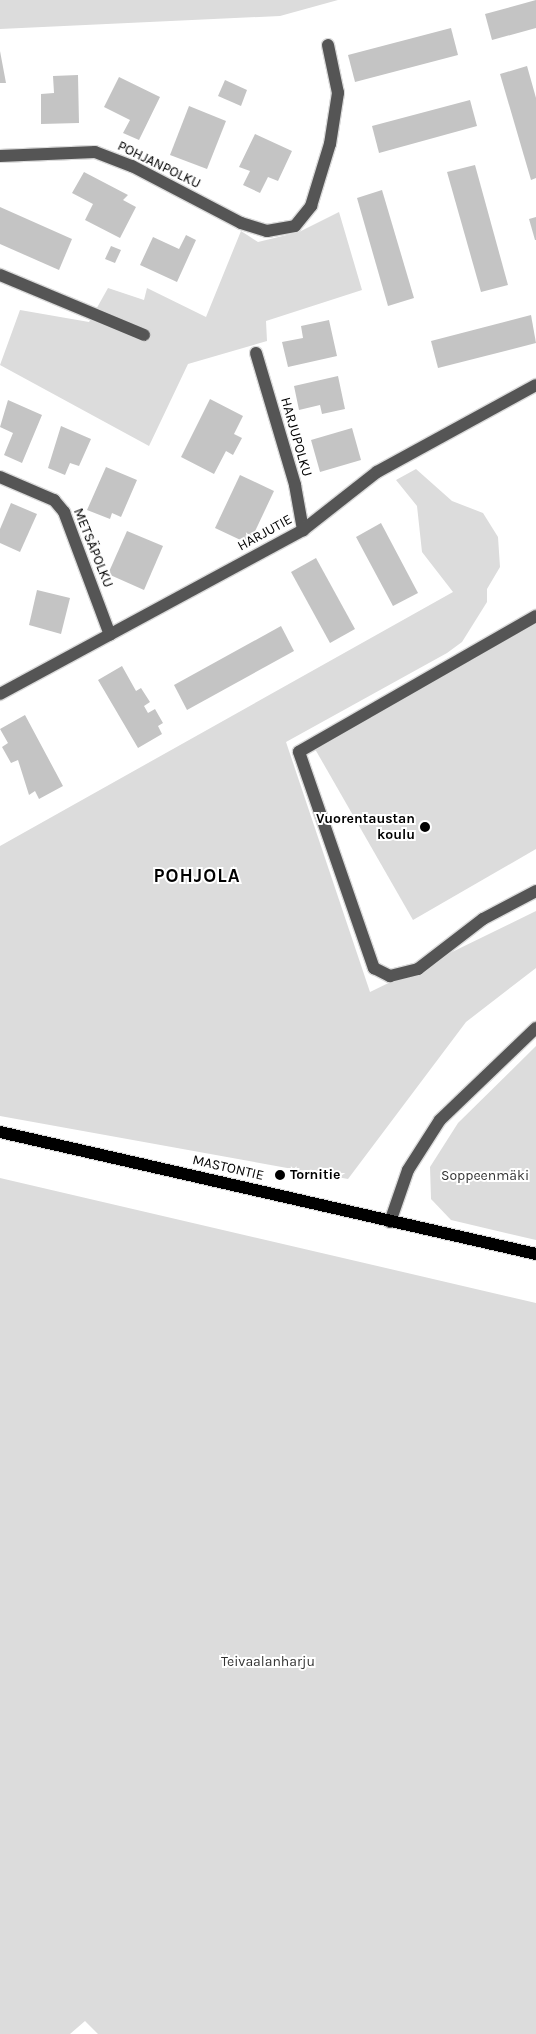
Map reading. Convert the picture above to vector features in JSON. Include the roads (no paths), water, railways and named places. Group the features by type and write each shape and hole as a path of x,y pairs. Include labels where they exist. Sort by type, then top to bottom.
{"main road":[{"name":"MASTONTIE","path":"0,1132 536,1254"}],"street":[{"name":"POHJANPOLKU","path":"0,156 96,152 132,166 241,223 267,231 295,226 311,206 330,144 338,93 328,45"},
{"path":"0,275 64,304 144,335"},
{"name":"HARJUPOLKU","path":"256,353 295,485 303,530"},
{"name":"HARJUTIE","path":"0,694 303,530 377,472 536,384"},
{"name":"METSÄPOLKU","path":"0,477 54,500 64,512 110,635"},
{"path":"536,616 299,752 374,968 390,976 418,969 483,919 536,891"},
{"path":"390,1222 408,1170 440,1120 536,1028"}],"place":[{"name":"Vuorentaustan koulu","path":"425,827"},
{"name":"Tornitie","path":"280,1175"}],"district":[{"name":"POHJOLA","path":"197,877"}],"park label":[{"name":"Soppeenmäki","path":"485,1176"},
{"name":"Teivaalanharju","path":"268,1662"}]}
